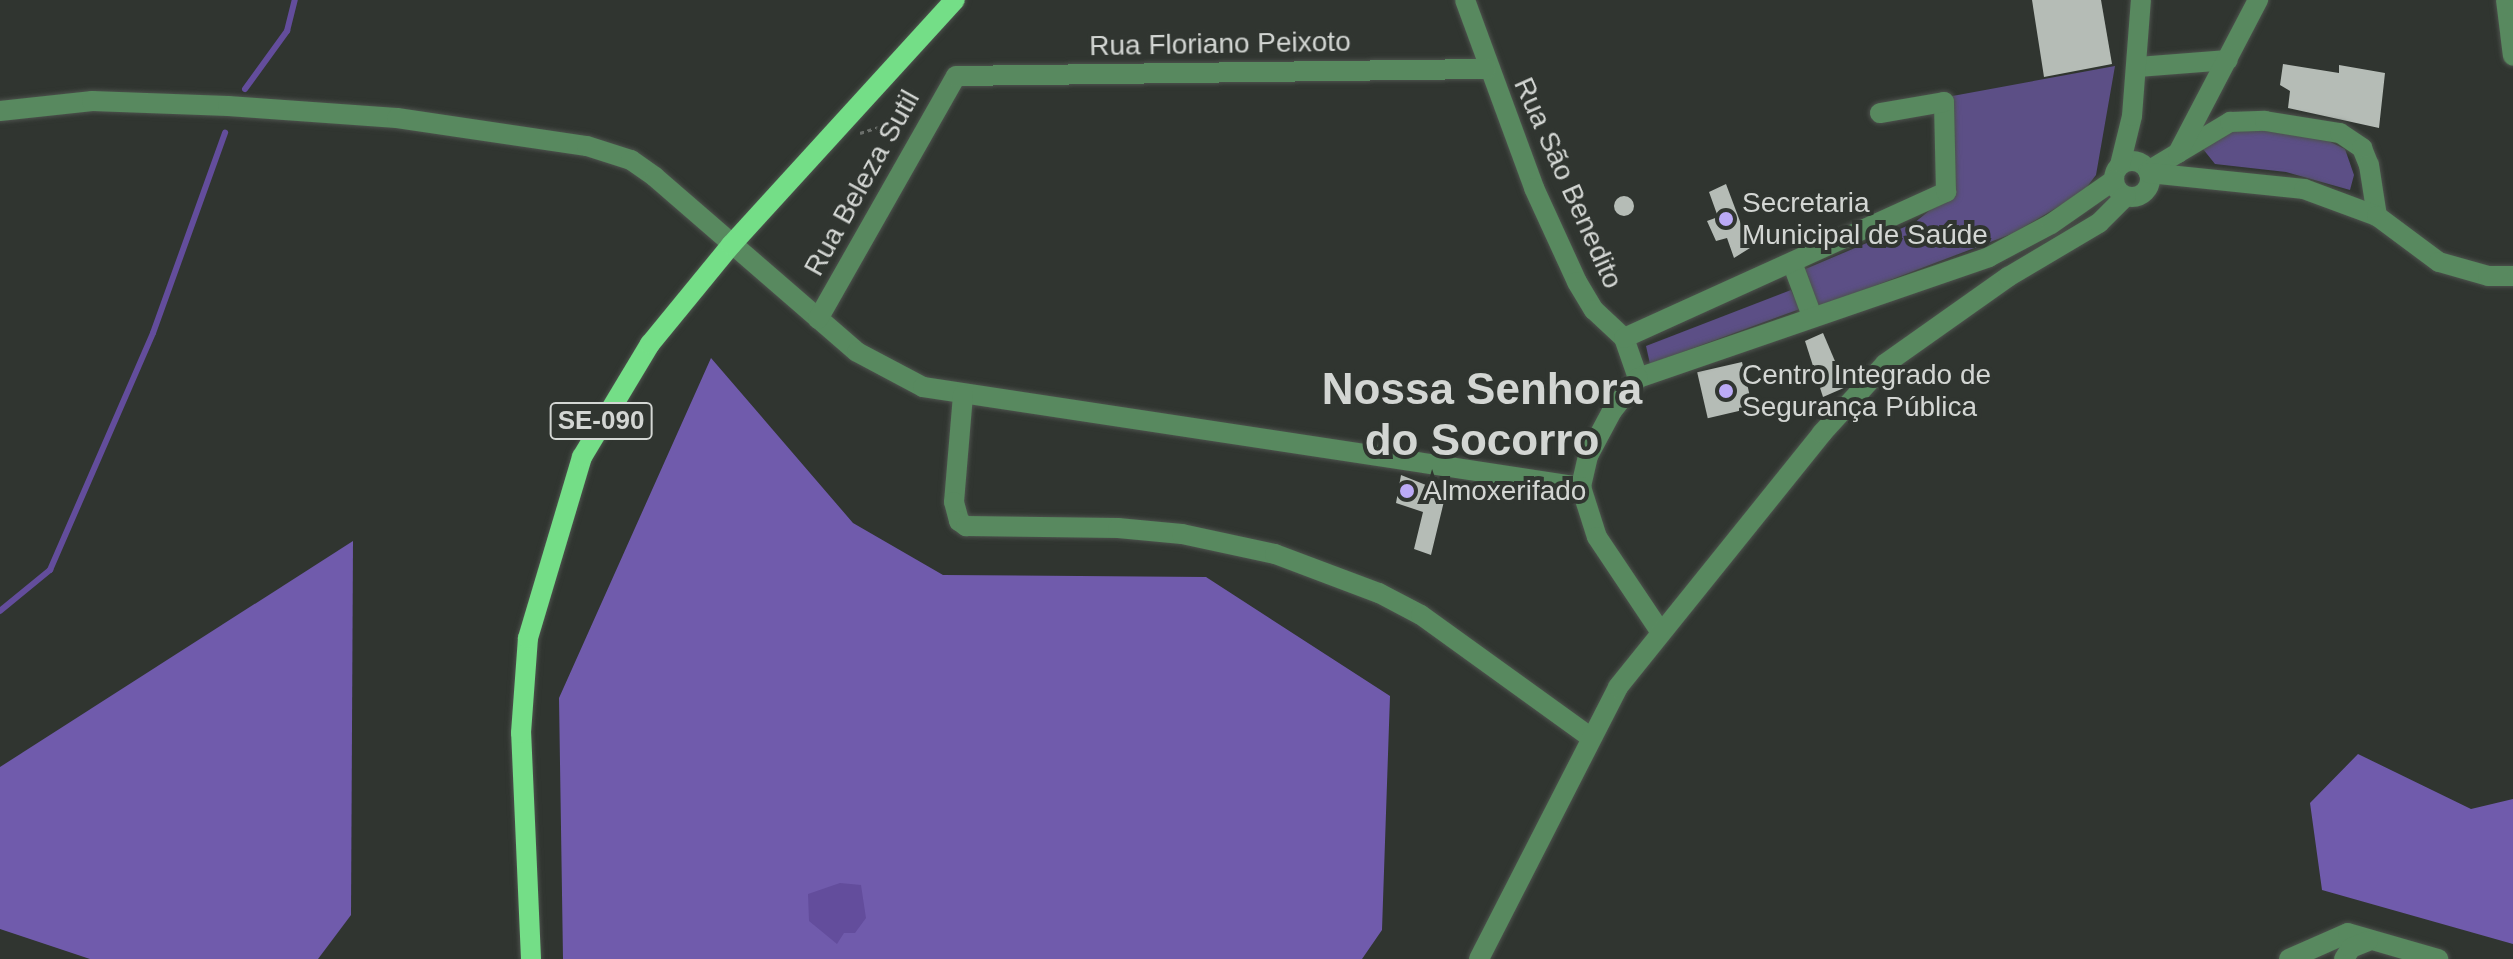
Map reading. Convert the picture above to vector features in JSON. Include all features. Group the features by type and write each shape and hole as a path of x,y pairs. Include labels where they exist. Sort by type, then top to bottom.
{"main road":[{"name":"SE-090","path":"531,959 521,733 528,638 546,567 582,457 617,391 731,245 955,0"}],"street":[{"name":"Rua São Benedito","path":"1465,0 1486,69 1577,282 1594,310 1624,338 1638,378"},
{"path":"1479,959 1589,736 1660,631 1885,364 2008,277 2099,223 2134,177 2132,116 2141,0"},
{"path":"2178,153 2258,0"},
{"path":"2506,0 2513,56"},
{"path":"2138,67 2228,60"},
{"name":"Rua Floriano Peixoto","path":"956,76 1486,69"},
{"name":"Rua Beleza Sutil","path":"818,319 956,76"},
{"path":"0,111 92,101 228,106 397,118 563,142 631,160 669,187 818,319 886,371 963,395 1581,487"},
{"path":"1624,338 1793,265 1946,192 1944,102 1880,113"},
{"path":"1660,631 1597,537 1581,487 1588,456 1612,411 1638,378 1989,257 2230,122 2250,121 2340,133 2362,148 2377,188 2377,216"},
{"path":"2134,177 2276,183 2377,216 2439,262 2488,276 2513,276"},
{"path":"1793,265 1812,316"},
{"path":"963,395 954,502 959,521 966,526 1134,530 1275,554 1379,593 1421,615 1589,736"},
{"path":"2289,959 2348,933 2438,959"},
{"path":"2343,958 2368,941"}],"path":[{"path":"832,135 859,134 905,120 943,95"}],"shaded area":[{"path":"2115,66 2096,175 2083,192 2014,233 1819,307 1803,270 1914,223 1950,194 1947,97"},
{"path":"2243,128 2324,139 2345,149 2354,175 2350,190 2286,172 2215,164 2203,149 2221,135"},
{"path":"1791,290 1800,309 1650,364 1646,346"},
{"path":"711,358 853,523 943,575 1206,577 1390,696 1382,930 1362,959 563,959 559,698"},
{"path":"353,541 351,915 318,959 90,959 0,929 0,767"},
{"path":"2358,754 2471,809 2513,799 2513,944 2322,890 2310,803"},
{"path":"840,883 861,885 866,918 855,933 844,933 837,944 809,921 808,894"}],"building":[{"path":"2032,0 2101,0 2112,64 2044,77"},
{"path":"2283,64 2339,73 2339,65 2385,73 2379,128 2288,108 2290,91 2280,85"},
{"name":"Secretaria Municipal de Saúde","path":"1726,184 1750,248 1734,258 1727,238 1716,241 1707,221 1718,217 1709,192"},
{"path":"1624,196 1631,199 1634,206 1631,213 1624,216 1617,213 1614,206 1617,199"},
{"path":"1823,333 1846,387 1823,397 1805,341"},
{"name":"Centro Integrado de Segurança Pública","path":"1742,362 1753,408 1708,418 1697,372"},
{"path":"1401,475 1446,493 1431,555 1414,549 1423,512 1396,503"}],"waterway":[{"path":"245,89 287,31 295,0"},
{"path":"0,611 50,570 153,333 225,133"}],"place":[{"name":"Secretaria Municipal de Saúde","path":"1726,219"},
{"name":"Centro Integrado de Segurança Pública","path":"1726,391"},
{"name":"Almoxerifado","path":"1407,491"}],"district":[{"name":"Nossa Senhora do Socorro","path":"1482,416"}]}
